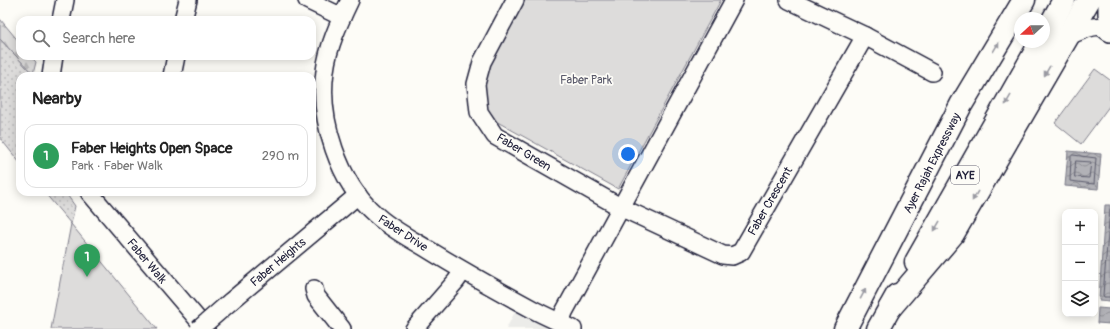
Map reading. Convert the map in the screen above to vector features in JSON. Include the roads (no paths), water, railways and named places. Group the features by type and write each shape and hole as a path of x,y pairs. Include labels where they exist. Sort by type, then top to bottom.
{"highway":[{"name":"Ayer Rajah Expressway","path":"845,329 961,105 1024,0"},
{"path":"1050,25 1064,0"},
{"path":"890,308 953,234 1066,37 1089,0"},
{"name":"AYE","path":"878,329 1038,48"}],"street":[{"path":"62,16 65,0"},
{"path":"184,16 188,0"},
{"path":"306,0 342,17"},
{"name":"Faber Drive","path":"350,0 330,47 324,72 324,94 326,122 330,139 340,164 358,195 375,215 393,229 463,271 566,326"},
{"name":"Faber Green","path":"515,0 482,62 476,84 479,112 495,136 620,207"},
{"path":"566,326 564,312 734,0"},
{"path":"789,0 865,36 932,72"},
{"path":"1106,0 1107,14 1110,21"},
{"path":"1066,37 1085,29 1098,26 1110,33"},
{"name":"Faber Crescent","path":"620,207 723,255 732,256 741,252 865,36"},
{"path":"52,72 53,60"},
{"path":"173,72 175,60"},
{"name":"Faber Heights","path":"199,329 358,195"},
{"name":"Faber Walk","path":"92,196 206,329"},
{"path":"414,329 463,271"},
{"path":"314,289 316,296 342,329"}],"water":[{"path":"1068,151 1101,154 1098,189 1065,186"},
{"path":"1105,205 1110,205 1110,301 1099,300"},
{"path":"1098,308 1110,309 1110,324 1097,323"}],"place":[{"name":"Faber Heights Open Space","path":"87,277"}],"park label":[{"name":"Faber Park","path":"586,80"}]}
